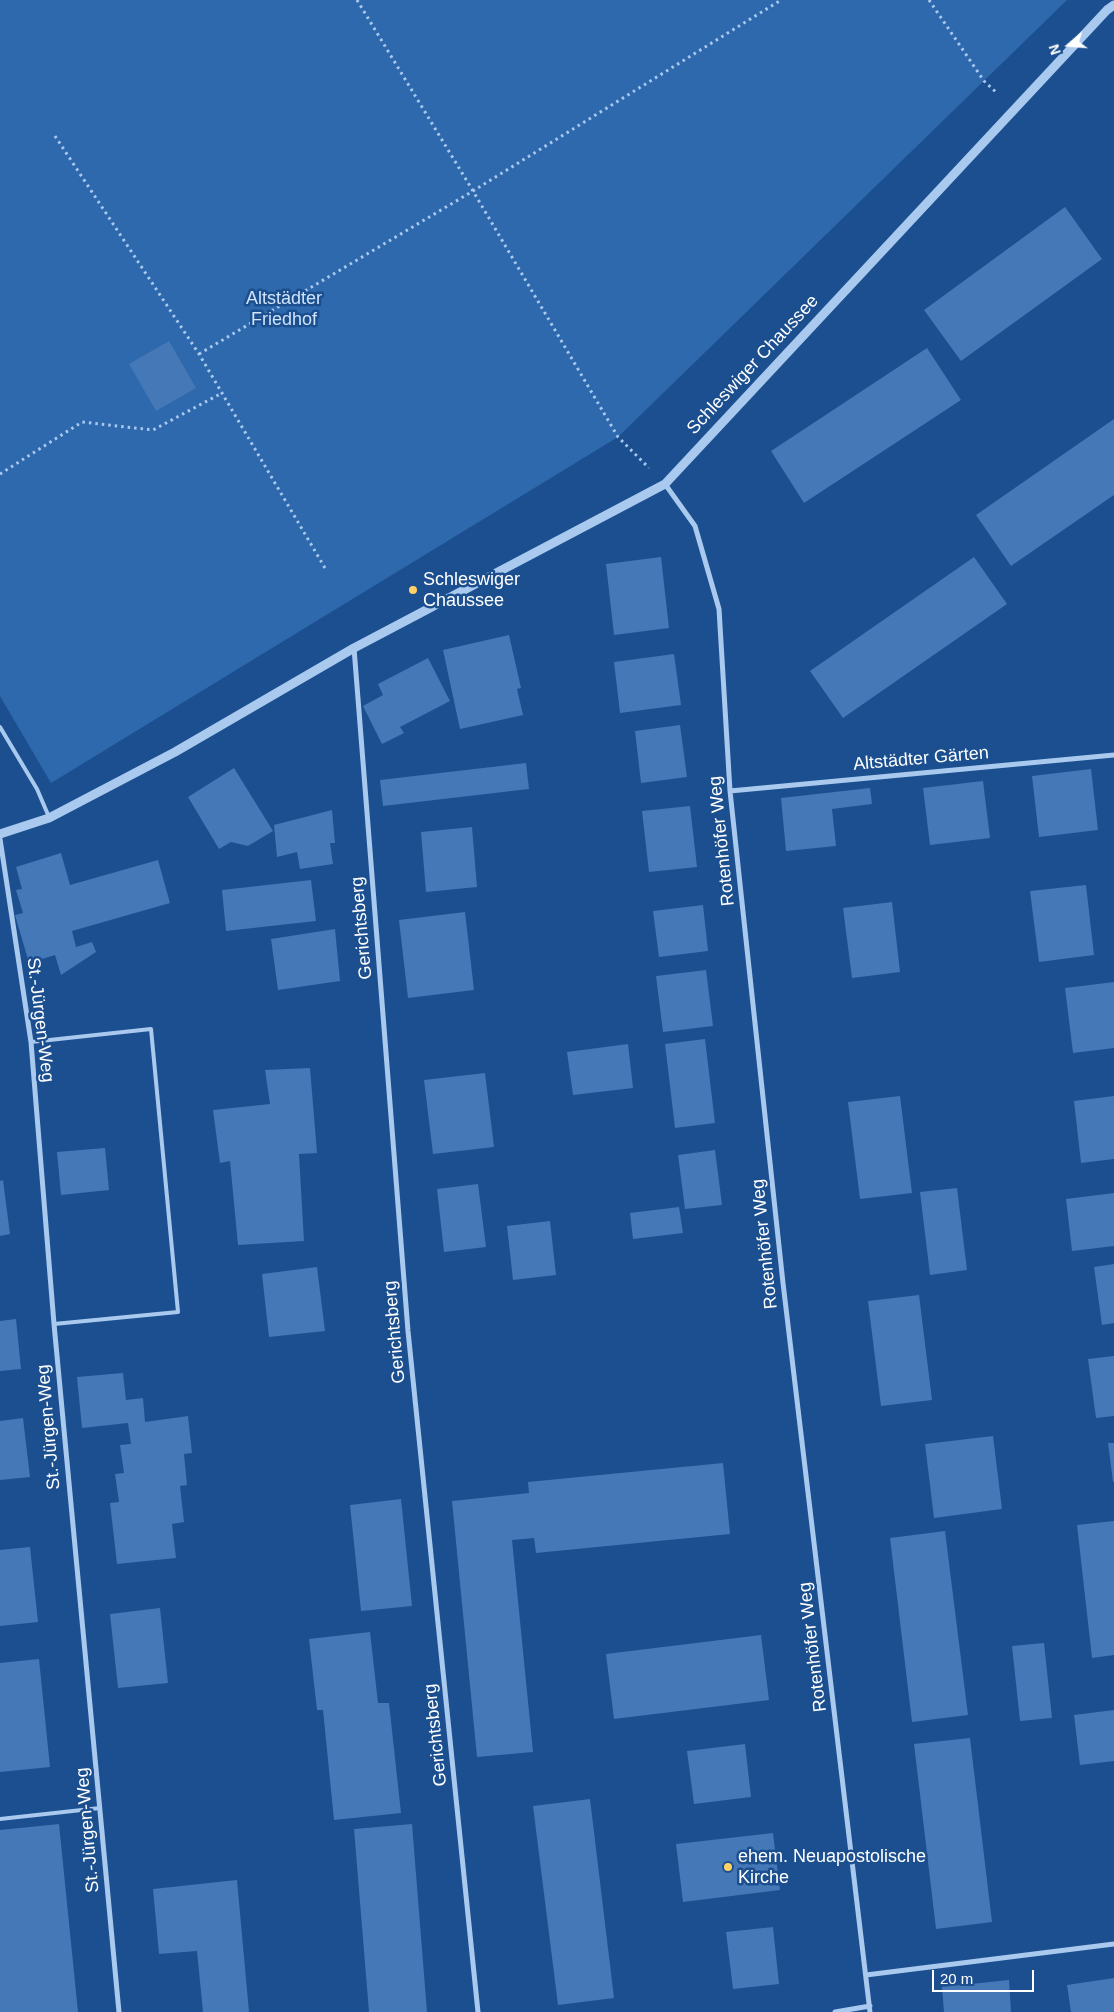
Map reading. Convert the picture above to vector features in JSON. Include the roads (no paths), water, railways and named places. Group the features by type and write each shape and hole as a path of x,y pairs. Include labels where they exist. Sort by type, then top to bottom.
{"street":[{"name":"Schleswiger Chaussee","path":"0,834 50,818 175,752 354,648 665,484 1107,10 1114,6"},
{"name":"Rotenhöfer Weg","path":"665,484 695,526 719,609 730,792 784,1293 870,2009"},
{"name":"Gerichtsberg","path":"354,648 408,1331 478,2012"},
{"name":"Altstädter Gärten","path":"730,792 1114,755"},
{"name":"St.-Jürgen-Weg","path":"0,840 31,1042 54,1324 120,2012"},
{"path":"866,1975 1114,1944"},
{"path":"835,2012 870,2009"}],"lane":[{"path":"0,726 37,789 50,818"},
{"path":"31,1042 151,1029 178,1312 54,1324"},
{"path":"0,1819 100,1808"}],"place":[{"name":"Schleswiger Chaussee","path":"413,590"},
{"name":"ehem. Neuapostolische Kirche","path":"728,1867"}],"park label":[{"name":"Altstädter Friedhof","path":"284,309"}]}
